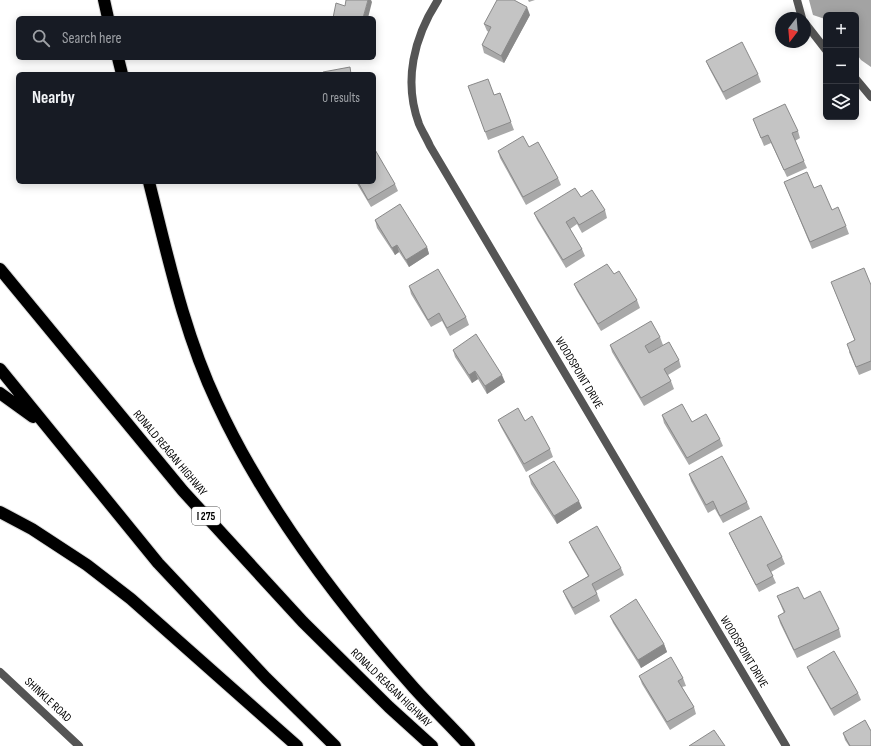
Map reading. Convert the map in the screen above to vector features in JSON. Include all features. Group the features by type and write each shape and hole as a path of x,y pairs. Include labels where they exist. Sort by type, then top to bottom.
{"highway":[{"path":"104,0 108,16"},
{"path":"118,60 122,72"},
{"path":"150,184 186,324 216,402 237,444 258,480 300,544 350,611 414,689 469,746"},
{"name":"RONALD REAGAN HIGHWAY","path":"0,269 183,491 303,622 389,707 432,746"},
{"path":"0,369 158,563 266,678 335,746"},
{"path":"0,393 45,425"},
{"path":"0,512 32,529 87,565 131,600 297,746"}],"street":[{"name":"WOODSPOINT DRIVE","path":"438,0 429,14 416,46 411,70 411,88 419,124 438,159 786,746"},
{"path":"797,0 800,12"},
{"path":"811,31 824,48"},
{"path":"859,83 871,97"},
{"name":"SHINKLE ROAD","path":"0,672 79,746"}],"shaded area":[{"path":"809,0 871,0 871,67 859,57 859,12 823,12 823,18 813,15"}],"building":[{"path":"346,0 368,0 364,16 333,16 336,3 345,6"},
{"path":"497,0 514,0 527,7 501,56 482,45 491,27 484,24"},
{"path":"742,42 758,74 723,92 706,61"},
{"path":"350,67 351,72 323,72"},
{"path":"488,79 494,95 500,93 511,122 485,132 468,86"},
{"path":"785,104 798,131 792,133 804,161 784,170 768,135 761,138 753,119"},
{"path":"523,136 529,147 538,142 558,178 523,197 498,151"},
{"path":"376,151 395,184 368,200 359,184 376,184"},
{"path":"807,172 814,188 821,185 832,210 838,207 846,226 810,242 784,182"},
{"path":"575,188 581,197 592,190 605,210 579,225 574,217 566,222 582,249 563,260 534,213"},
{"path":"400,204 427,247 406,260 397,245 392,248 375,220"},
{"path":"607,264 614,274 619,271 637,300 598,324 574,284"},
{"path":"864,268 871,285 871,361 856,367 847,344 855,340 831,282"},
{"path":"438,269 466,317 447,328 439,313 428,320 409,286"},
{"path":"651,321 660,337 645,346 649,353 669,342 679,360 664,369 671,381 641,398 610,345"},
{"path":"476,334 502,375 485,386 475,371 469,375 453,350"},
{"path":"682,404 692,422 706,414 720,439 687,458 662,415"},
{"path":"518,408 525,421 532,416 550,449 524,464 498,420"},
{"path":"722,456 747,502 720,516 713,501 706,505 689,474"},
{"path":"554,461 579,501 554,516 529,476"},
{"path":"761,516 782,557 767,565 773,576 756,585 729,533"},
{"path":"597,526 621,568 592,584 597,594 573,608 563,591 589,576 569,542"},
{"path":"798,587 804,599 820,591 839,629 794,650 778,616 785,612 777,596"},
{"path":"636,599 664,644 638,660 610,616"},
{"path":"834,651 858,693 831,709 807,667"},
{"path":"671,657 683,678 678,681 694,707 667,722 639,676"},
{"path":"865,720 871,731 871,746 850,746 843,733"},
{"path":"714,730 725,746 689,746"}]}
